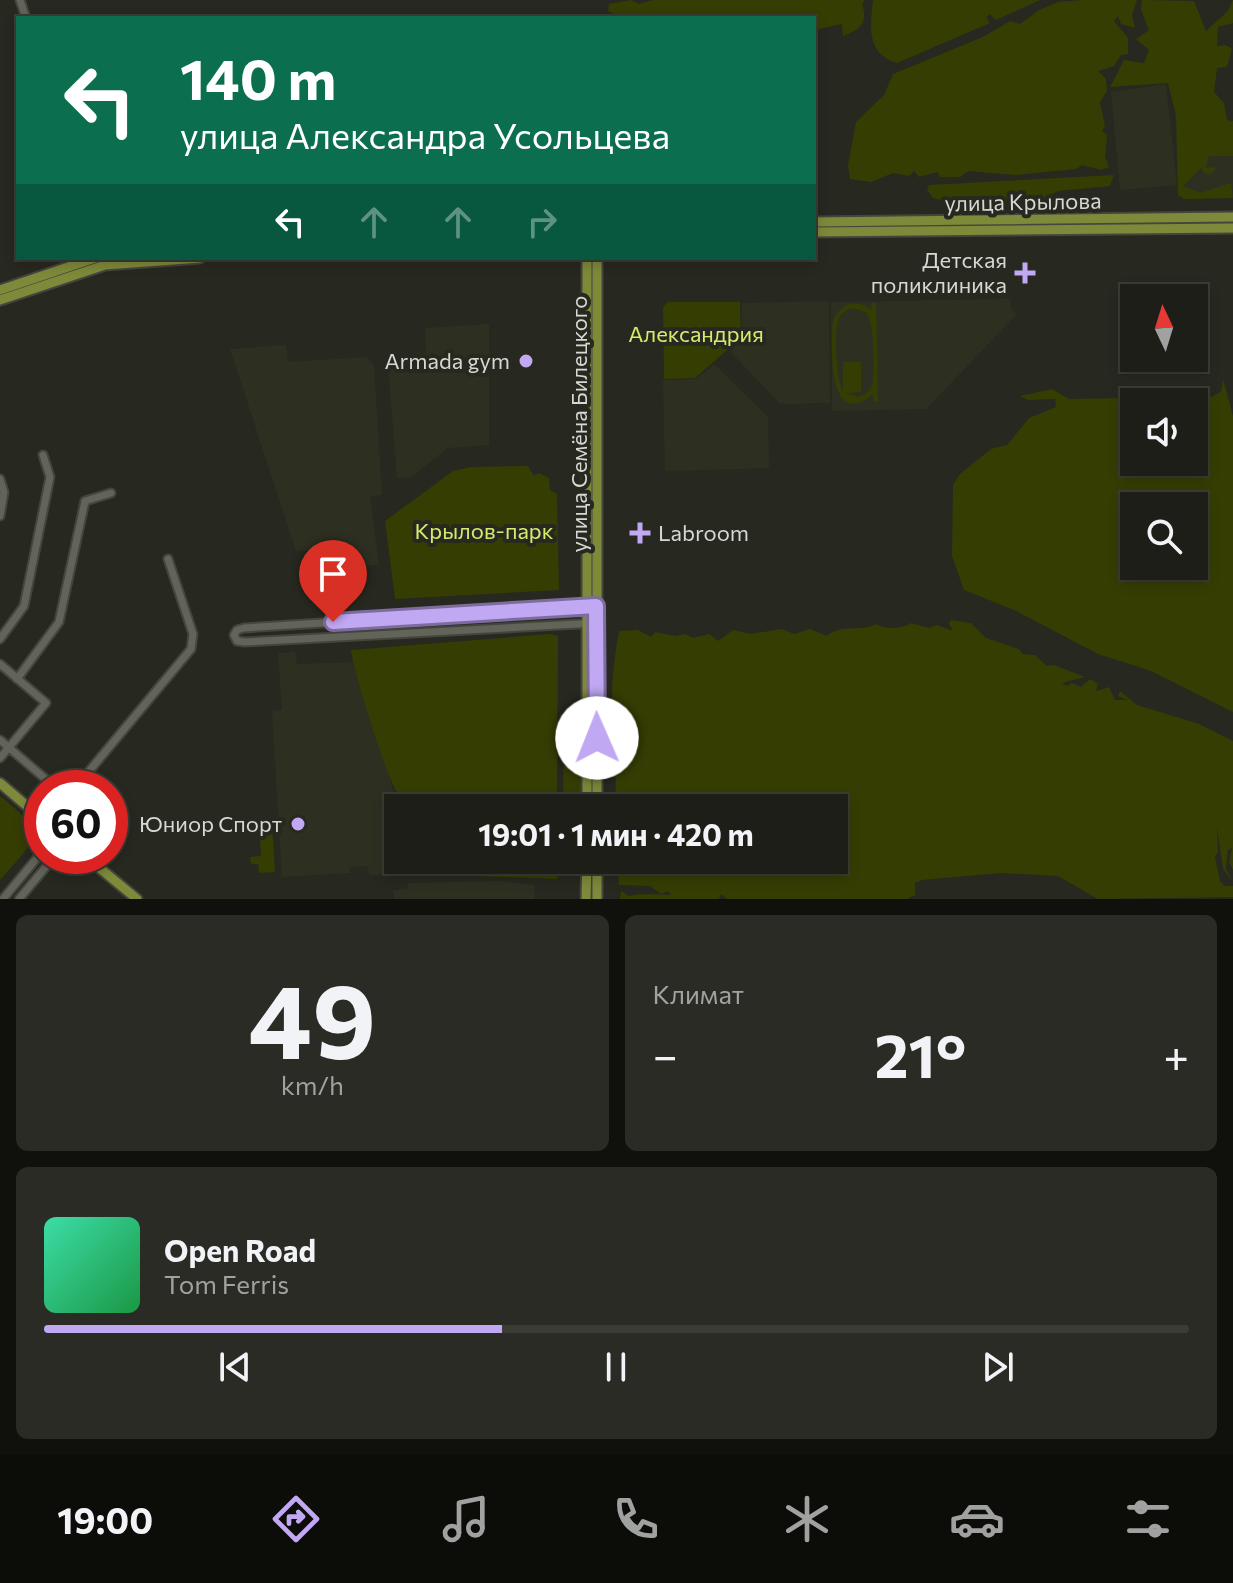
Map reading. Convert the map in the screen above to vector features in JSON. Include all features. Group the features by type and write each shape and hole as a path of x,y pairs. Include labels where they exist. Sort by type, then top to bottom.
{"main road":[{"name":"улица Крылова","path":"816,232 1164,223 1233,217"},
{"name":"улица Крылова","path":"816,222 1164,223 1233,228"},
{"path":"0,290 89,260"},
{"path":"0,300 104,262 152,260"},
{"name":"улица Семёна Билецкого","path":"587,260 592,606 587,794"},
{"name":"улица Семёна Билецкого","path":"592,606 597,591 597,260"},
{"name":"улица Семёна Билецкого","path":"591,623 597,794"},
{"path":"0,783 24,804"},
{"path":"107,874 137,899"},
{"path":"586,899 587,874"},
{"path":"597,874 597,899"}],"street":[{"path":"0,639 24,606 50,477 43,455"},
{"path":"0,479 4,492 0,516"},
{"path":"17,679 59,622 85,501 111,493"},
{"path":"90,770 191,649 194,638 168,559"},
{"path":"591,623 245,642 237,641 234,635 244,628 592,606"},
{"path":"0,664 46,703 0,758"},
{"path":"0,740 35,770"},
{"path":"3,899 24,874"},
{"path":"19,899 40,874"}],"shaded area":[{"path":"1166,84 1177,185 1120,190 1111,92"},
{"path":"1178,149 1233,152 1233,196 1187,198 1180,186"},
{"path":"1010,299 1011,309 1017,314 926,409 832,411 831,302"},
{"path":"829,301 830,403 780,404 729,350 742,339 742,303"},
{"path":"489,324 489,445 448,448 411,477 397,478 388,364 396,355 426,353 425,328"},
{"path":"286,345 288,362 366,357 374,365 382,495 370,496 379,565 326,567 325,549 296,551 230,349"},
{"path":"714,364 768,417 769,468 665,471 663,380 696,379"},
{"path":"295,652 297,664 359,662 394,794 384,794 384,874 414,874 369,875 368,866 350,867 350,873 282,877 272,711 282,710 278,653"},
{"path":"499,881 534,885 535,899 394,899 393,890 408,889 408,883"}],"green space":[{"path":"631,0 639,4 653,0 865,0 862,3 862,24 843,36 842,24 816,30 816,16 618,16 608,11 609,4"},
{"path":"873,0 1040,0 996,20 990,14 986,17 990,23 897,63 887,59 875,46 871,29"},
{"path":"1137,0 1132,15 1135,28 1121,24 1118,16 1114,21 1128,38 1128,54 1121,55 1114,66 1098,71 1106,79 1107,91 1100,102 1105,126 1102,131 1107,135 1105,157 1109,167 1101,170 1082,165 1076,169 1015,175 968,171 960,177 940,177 938,172 919,177 914,171 909,176 893,173 871,182 850,179 848,165 856,122 884,95 893,74 983,37 1010,21 1020,24 1039,10 1058,2"},
{"path":"1142,0 1194,1 1206,31 1228,11 1233,0 1233,23 1218,27 1217,46 1226,45 1232,49 1227,67 1217,68 1214,92 1224,103 1227,120 1233,121 1233,156 1209,156 1205,168 1217,167 1211,174 1205,174 1201,168 1183,186 1200,193 1231,183 1233,198 1184,199 1178,195 1176,116 1168,83 1110,87 1124,60 1144,63 1149,50 1136,39 1149,30 1141,10"},
{"path":"1114,175 1110,186 1058,191 1037,202 956,203 933,198 927,190 929,185"},
{"name":"Александрия","path":"668,302 740,302 741,338 695,378 664,379 663,307"},
{"path":"872,303 876,303 878,401 873,401 873,394 858,403 847,402 835,380 833,321 840,310 849,304 860,304 871,310","holes":["852,308 866,312 872,336 873,378 869,391 858,397 845,393 861,392 861,362 843,362 843,391 841,386 836,357 837,326 840,315"]},
{"path":"1223,379 1233,416 1233,712 1151,671 1098,654 1014,610 964,590 952,556 953,485 960,474 991,449 1007,445 1029,418 1056,407 1055,399 1028,400 1020,396 1052,389 1069,399 1120,398 1120,476 1208,476 1208,397 1221,392"},
{"name":"Крылов-парк","path":"528,466 534,476 539,473 549,478 550,490 557,494 559,590 395,599 385,521 453,471 471,467"},
{"path":"951,620 971,623 986,638 1019,649 1023,654 1035,655 1047,666 1054,665 1085,677 1062,683 1067,686 1072,683 1081,687 1090,679 1098,684 1096,691 1109,687 1115,700 1128,700 1118,696 1120,691 1137,705 1199,724 1233,741 1233,870 1229,862 1232,848 1228,850 1226,869 1233,882 1223,869 1217,827 1218,852 1215,857 1220,881 1225,886 1233,886 1233,897 1098,899 1058,876 1000,873 922,880 915,883 915,895 907,899 727,899 721,894 719,899 620,899 621,891 629,896 671,895 668,891 661,894 650,886 619,885 618,874 848,874 848,794 616,794 615,749 621,745 616,733 612,689 619,631 638,630 651,637 655,632 675,636 685,634 693,638 709,634 718,641 733,630 750,634 782,629 794,634 810,629 827,636 839,630 876,624 894,628 911,623 929,628 937,625 953,631 949,624"},
{"path":"549,634 558,636 557,794 398,794 380,751 351,650"},
{"path":"577,711 582,743 582,794 563,794 564,738"},
{"path":"0,796 24,817 24,853 0,880"},
{"path":"259,824 272,824 275,872 259,873 258,864 251,864 250,857 261,856"},
{"path":"427,874 557,874 557,879"}],"place":[{"name":"Детская поликлиника","path":"1025,273"},
{"name":"Armada gym","path":"526,361"},
{"name":"Labroom","path":"640,533"},
{"name":"Юниор Спорт","path":"298,824"}],"route":[{"path":"333,622 596,606 597,738"}]}
